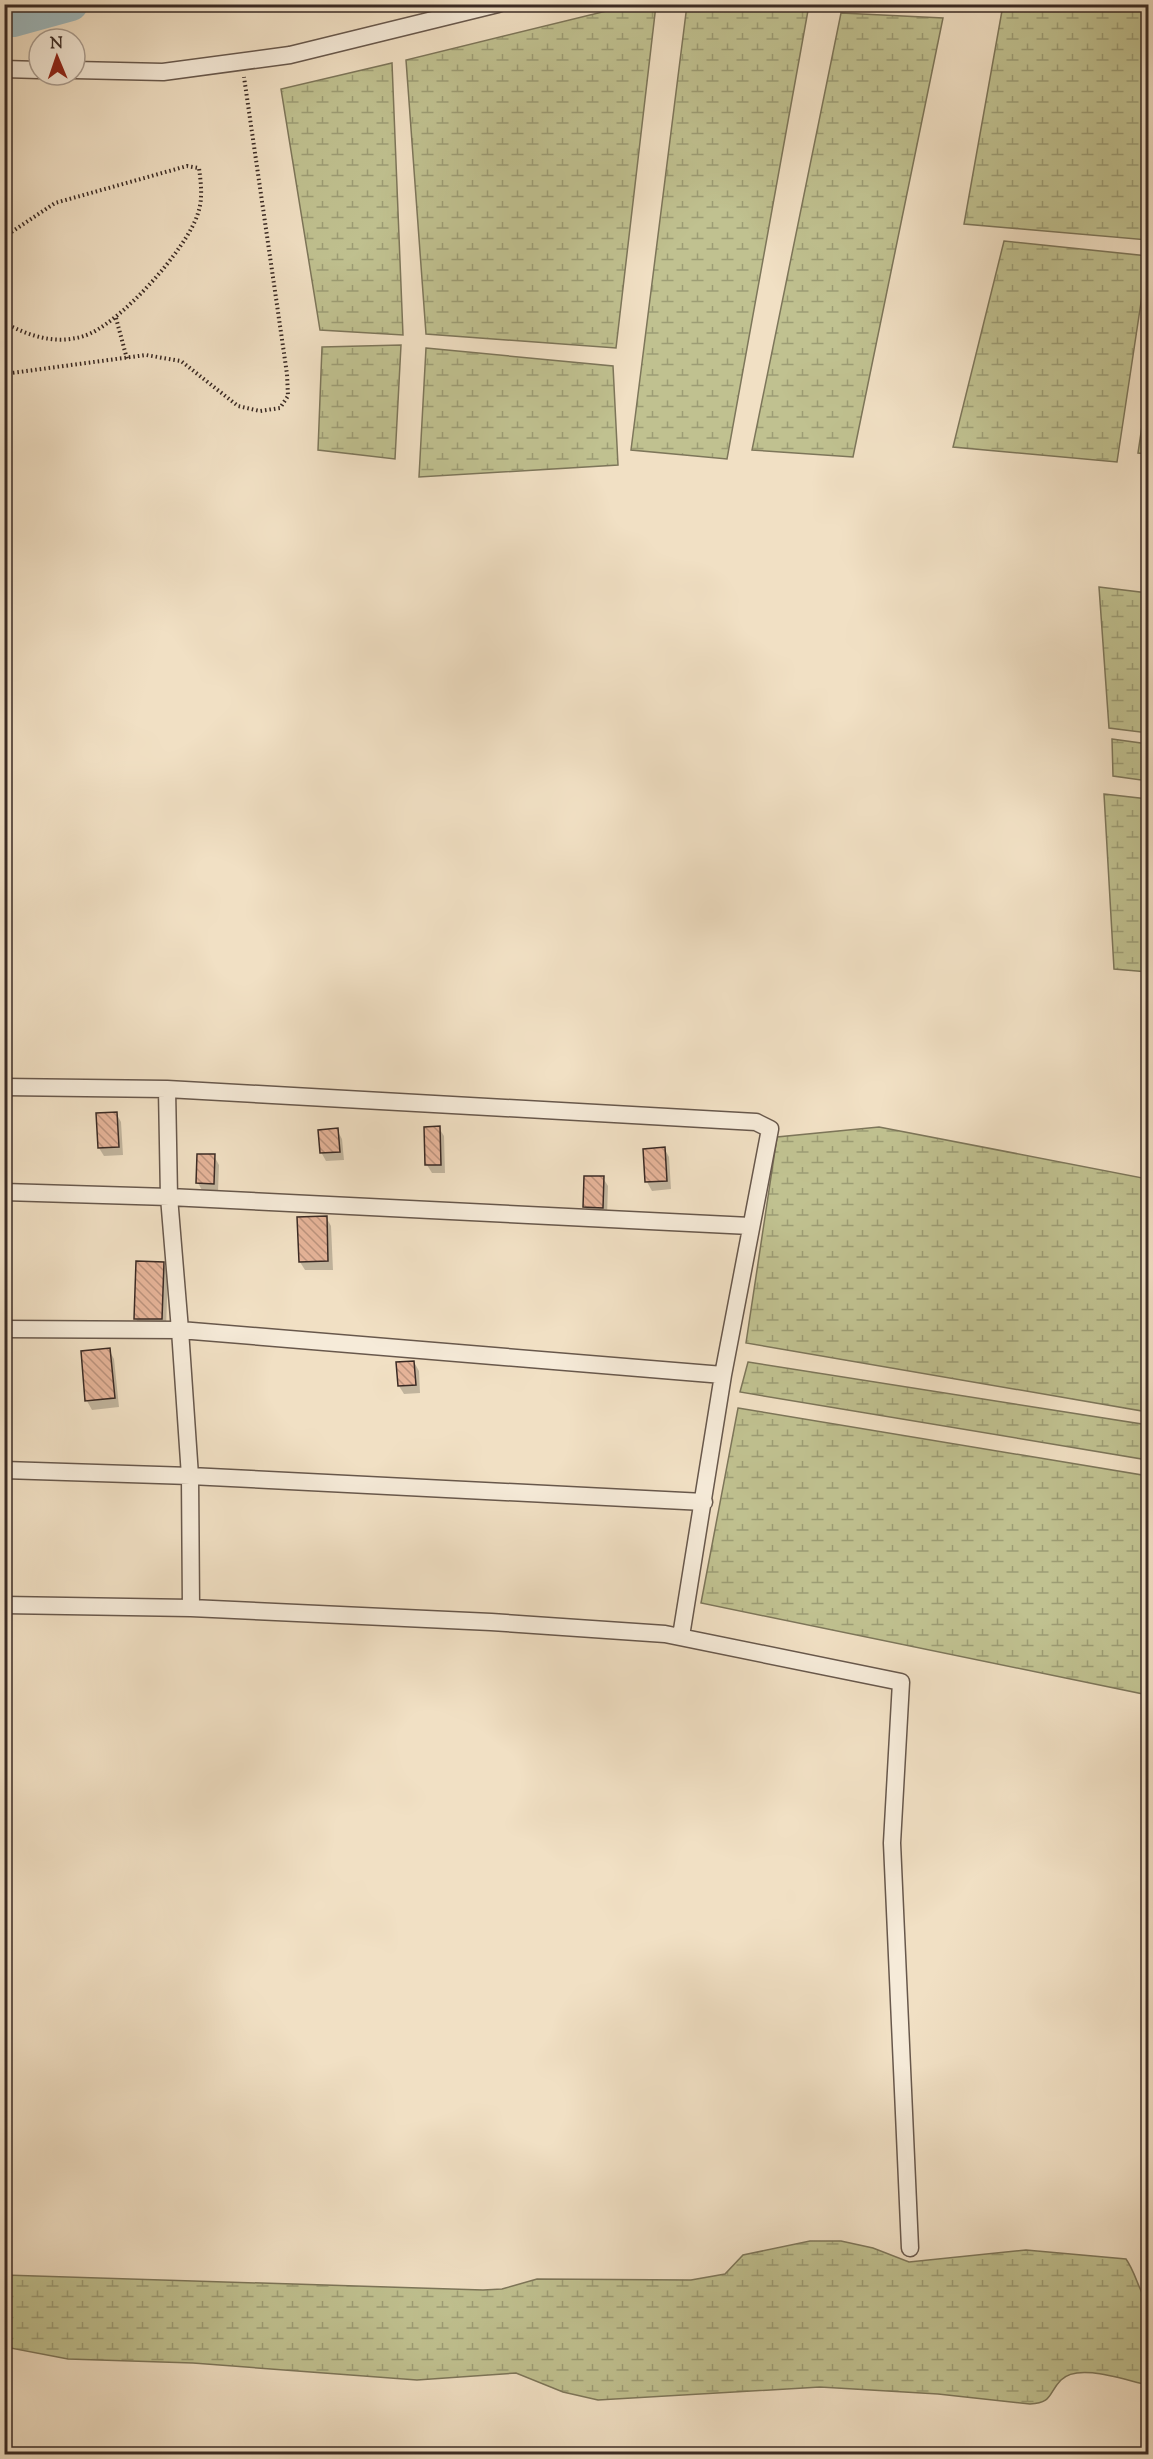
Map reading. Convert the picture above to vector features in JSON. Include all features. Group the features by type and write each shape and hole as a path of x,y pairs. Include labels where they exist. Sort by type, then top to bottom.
{"street":[{"path":"87,70 163,72 290,55 498,4"},
{"path":"4,69 27,70"},
{"path":"4,1087 167,1089 756,1122 770,1129 723,1375 681,1636"},
{"path":"167,1089 170,1197 190,1476 191,1608"},
{"path":"4,1192 170,1197 750,1226"},
{"path":"4,1329 180,1330 723,1375"},
{"path":"4,1470 190,1476 704,1502"},
{"path":"4,1605 191,1608 491,1622 681,1636 901,1683 892,1843 910,2248"}],"path":[{"path":"4,374 146,355 181,361 238,406 260,411 280,408 288,396 241,62"},
{"path":"4,237 55,203 188,166 199,168 202,189 198,214 178,252 117,318 83,336 43,340 4,323"},
{"path":"117,318 127,359"}],"green space":[{"path":"635,4 656,5 616,348 426,334 406,60"},
{"path":"687,5 809,5 727,459 631,450"},
{"path":"1003,5 1148,5 1148,240 964,224"},
{"path":"841,13 943,18 853,457 752,450"},
{"path":"392,63 403,335 320,330 281,89"},
{"path":"1004,241 1148,256 1117,462 953,447"},
{"path":"401,345 395,459 318,450 322,347"},
{"path":"426,348 613,366 618,465 419,477"},
{"path":"1148,385 1148,454 1138,453"},
{"path":"1099,587 1148,593 1148,733 1109,728"},
{"path":"1112,739 1148,744 1148,781 1113,776"},
{"path":"1104,794 1148,799 1148,972 1114,969"},
{"path":"879,1127 1148,1179 1148,1412 746,1343 777,1137"},
{"path":"748,1362 1148,1425 1148,1460 740,1392"},
{"path":"738,1408 1148,1476 1148,1695 701,1603"},
{"path":"810,2241 841,2241 873,2248 909,2262 1026,2250 1126,2259 1148,2303 1148,2385 1103,2374 1079,2373 1061,2380 1043,2402 1030,2404 938,2394 820,2387 598,2400 563,2392 516,2373 417,2380 193,2363 68,2359 5,2347 5,2275 483,2290 502,2289 537,2279 691,2280 725,2274 743,2255"}],"building":[{"path":"117,1112 119,1147 98,1148 96,1113"},
{"path":"440,1126 441,1165 425,1165 424,1127"},
{"path":"338,1128 340,1152 320,1153 318,1130"},
{"path":"665,1147 667,1181 645,1182 643,1149"},
{"path":"197,1154 215,1154 214,1184 196,1183"},
{"path":"584,1176 604,1176 603,1208 583,1207"},
{"path":"327,1216 328,1261 299,1262 297,1217"},
{"path":"136,1261 164,1262 162,1319 134,1319"},
{"path":"110,1348 115,1398 85,1401 81,1351"},
{"path":"414,1361 416,1385 398,1386 396,1362"}],"waterway":[{"path":"4,19 13,20 71,4"}]}
